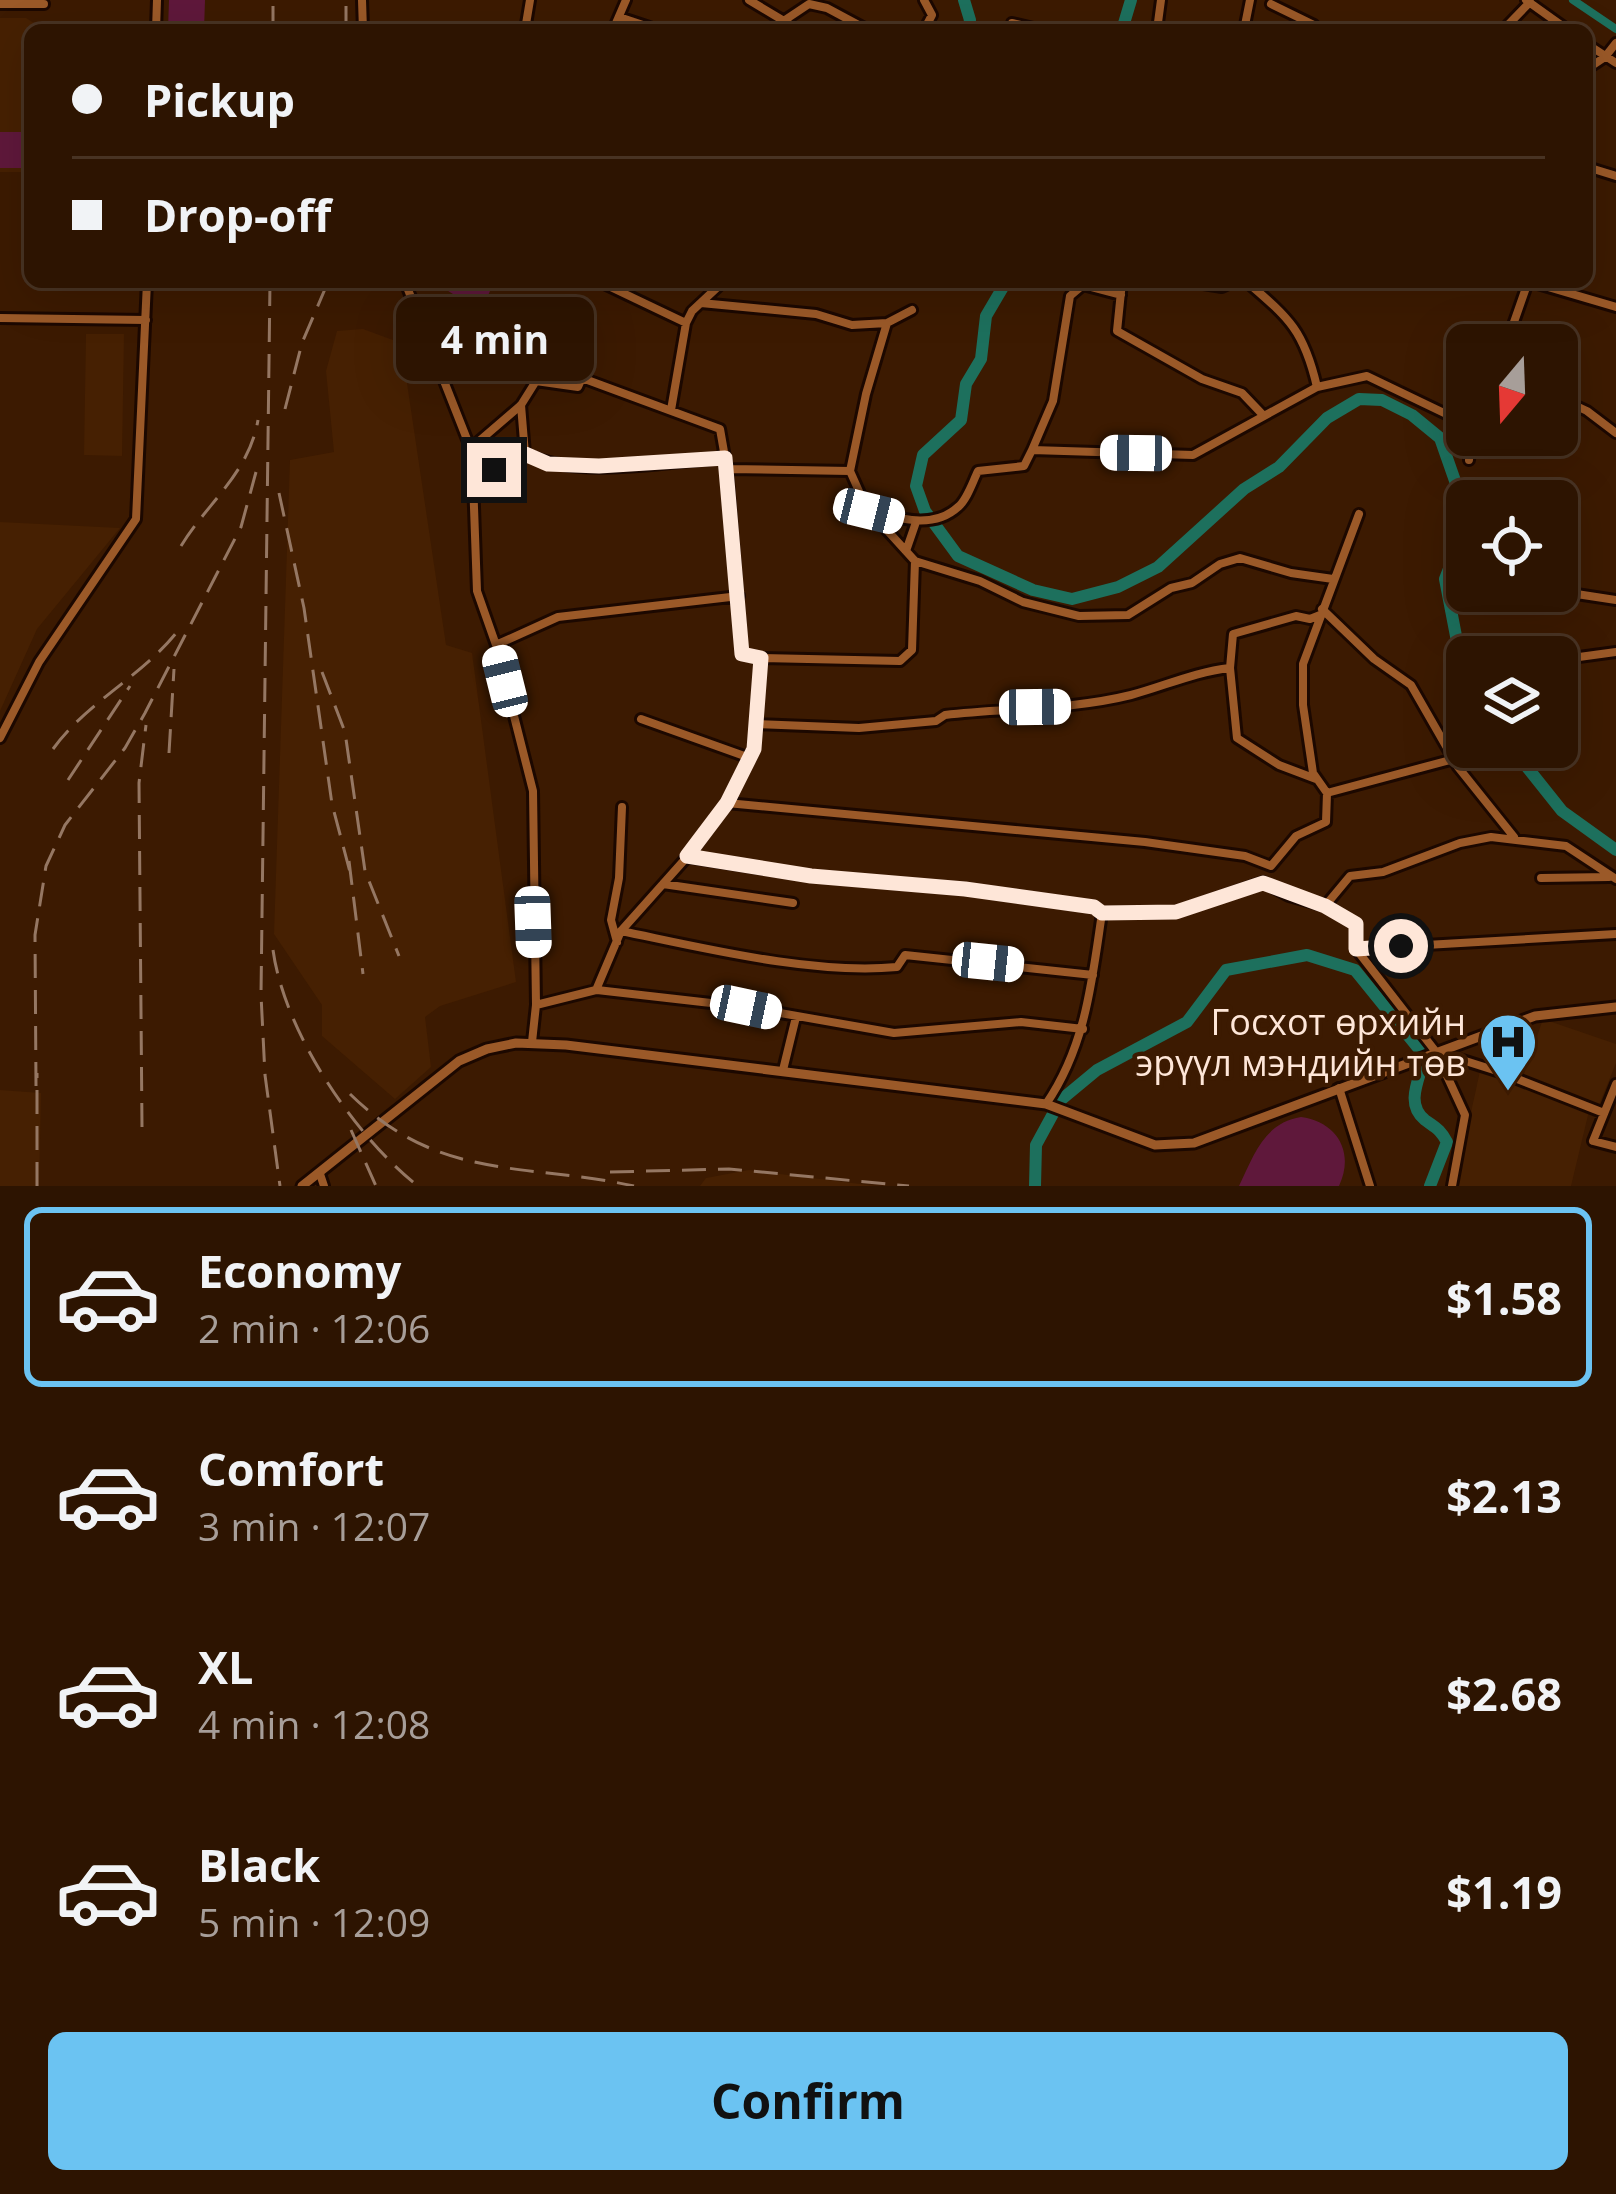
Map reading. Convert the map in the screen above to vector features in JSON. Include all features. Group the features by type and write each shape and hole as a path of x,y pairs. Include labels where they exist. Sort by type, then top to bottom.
{"street":[{"path":"616,24 626,0"},
{"path":"749,0 791,24"},
{"path":"1270,1 1312,24"},
{"path":"1508,24 1528,1 1560,24"},
{"path":"0,4 44,4"},
{"path":"785,20 809,4 857,24"},
{"path":"619,17 640,24"},
{"path":"1012,23 1016,24"},
{"path":"1593,65 1616,43"},
{"path":"1593,48 1616,63"},
{"path":"0,738 39,662 136,519 147,288"},
{"path":"407,288 472,452 477,591 496,645 533,791 536,1005 532,1042"},
{"path":"613,288 686,323"},
{"path":"671,410 686,323 716,288"},
{"path":"869,511 916,522 959,507 978,471 1024,466 1053,401 1070,296 1079,288"},
{"path":"1094,288 1121,295"},
{"path":"1122,288 1118,331 1202,379 1242,393 1263,416"},
{"path":"1254,288 1308,346 1317,387"},
{"path":"1514,324 1528,288"},
{"path":"1551,288 1616,307"},
{"path":"701,302 816,314 852,325 887,323 911,310"},
{"path":"0,318 146,320"},
{"path":"887,323 850,471 869,511 915,561 980,581 1022,602 1079,616 1128,615 1171,588 1192,584 1220,564 1240,558 1333,579"},
{"path":"1032,450 1192,455 1317,387 1366,376 1446,414"},
{"path":"472,452 521,405 536,381 578,387 582,378 720,429 742,654 899,661 913,650 915,561"},
{"path":"521,405 525,454"},
{"path":"1578,408 1616,433"},
{"path":"473,483 514,456 525,454 548,464 726,463 850,471"},
{"path":"1469,456 1469,460"},
{"path":"727,803 1145,842 1245,856 1271,866 1296,836 1326,821 1327,793 1313,773 1303,664 1359,514"},
{"path":"906,550 916,522"},
{"path":"1578,594 1616,599"},
{"path":"496,645 558,617 739,596"},
{"path":"1318,780 1237,738 1230,668 1233,634 1296,616 1310,619 1321,611"},
{"path":"1321,611 1412,686 1446,745"},
{"path":"1578,657 1616,652"},
{"path":"596,990 621,931 727,803 750,758 761,658"},
{"path":"756,724 860,728 936,721 945,715 1059,706 1132,694 1197,672 1230,668"},
{"path":"641,719 750,758"},
{"path":"1327,793 1446,761"},
{"path":"1460,768 1514,837"},
{"path":"617,942 611,920 619,878 622,807"},
{"path":"1325,906 1350,876 1397,868 1460,842 1491,836 1566,846 1613,878"},
{"path":"687,856 811,876 965,889 1094,907 1102,913 1176,912 1263,883 1325,906 1356,924 1356,949 1436,1052 1465,1115 1452,1186"},
{"path":"1541,878 1613,878"},
{"path":"663,884 793,903"},
{"path":"1046,1104 1066,1074 1083,1029 1102,913"},
{"path":"621,931 840,967 896,967 904,955 1093,975"},
{"path":"1356,949 1616,934"},
{"path":"536,1005 596,990 746,1007 894,1033 1021,1022 1083,1029"},
{"path":"302,1186 322,1180 459,1061 487,1048 532,1042 1046,1104 1155,1145 1194,1143 1535,1016 1616,1007"},
{"path":"784,1070 796,1017"},
{"path":"1436,1052 1604,1113"},
{"path":"1616,1084 1593,1141 1616,1147"},
{"path":"1339,1088 1370,1186"}],"shaded area":[{"path":"169,0 205,0 204,24 168,24"},
{"path":"0,18 26,18 36,24 24,24 24,172 0,172"},
{"path":"0,132 24,132 24,168 0,168"},
{"path":"443,288 491,288 478,318 464,301"},
{"path":"363,329 401,343 446,645 472,653 516,982 440,1006 425,1017 431,1067 395,1099 322,1036 322,1005 274,934 290,460 334,452 326,371 337,331"},
{"path":"86,334 124,334 122,456 84,455"},
{"path":"0,522 120,528 37,629 0,711"},
{"path":"1543,1019 1616,1044 1616,1063 1599,1105 1523,1077"},
{"path":"1480,1071 1589,1111 1571,1186 1455,1186"},
{"path":"0,1090 41,1093 39,1186 0,1186"},
{"path":"1301,1117 1324,1125 1340,1141 1345,1162 1339,1186 1239,1186 1269,1133"},
{"path":"749,1170 876,1186 700,1186 706,1178"}],"waterway":[{"path":"964,0 969,24"},
{"path":"1124,24 1131,0"},
{"path":"1573,0 1616,29"},
{"path":"1002,288 986,316 981,359 966,384 961,420 923,455 916,486 925,511 958,556 1033,590 1072,599 1118,587 1158,567 1244,489 1279,467 1327,418 1359,399 1382,400 1412,415 1440,438 1455,480"},
{"path":"1446,576 1446,584"},
{"path":"1451,612 1456,636"},
{"path":"1528,768 1562,811 1616,850"},
{"path":"1062,1099 1097,1070 1187,1022 1226,970 1307,955 1355,970 1419,1049"},
{"path":"1424,1060 1416,1107 1447,1142 1430,1186"},
{"path":"1035,1186 1036,1145 1054,1112"}],"railway":[{"path":"273,0 273,24"},
{"path":"346,0 346,24"},
{"path":"270,288 261,995 265,1075 280,1186"},
{"path":"285,409 302,343 325,288"},
{"path":"181,546 237,472 258,420"},
{"path":"36,1086 35,935 46,866 65,825 125,748 145,713 241,527 256,472"},
{"path":"279,493 304,608 332,804 350,872"},
{"path":"53,749 177,632"},
{"path":"169,753 174,669"},
{"path":"322,672 345,732 365,871 399,956"},
{"path":"68,780 130,686"},
{"path":"142,1127 139,783 146,725"},
{"path":"349,861 363,974"},
{"path":"273,950 291,1014 326,1080 370,1139 418,1186"},
{"path":"37,1073 37,1186"},
{"path":"350,1094 383,1122 450,1155 634,1186"},
{"path":"351,1130 376,1186"},
{"path":"610,1172 729,1169 909,1186"}],"place":[{"name":"Госхот өрхийн эрүүл мэндийн төв","path":"1508,1093"}],"route":[{"path":"494,470 525,454 548,464 599,466 725,458 742,654 761,658 754,749 727,803 687,856 811,876 965,889 1094,907 1102,913 1176,912 1263,883 1325,906 1356,924 1356,949 1401,946"}]}
